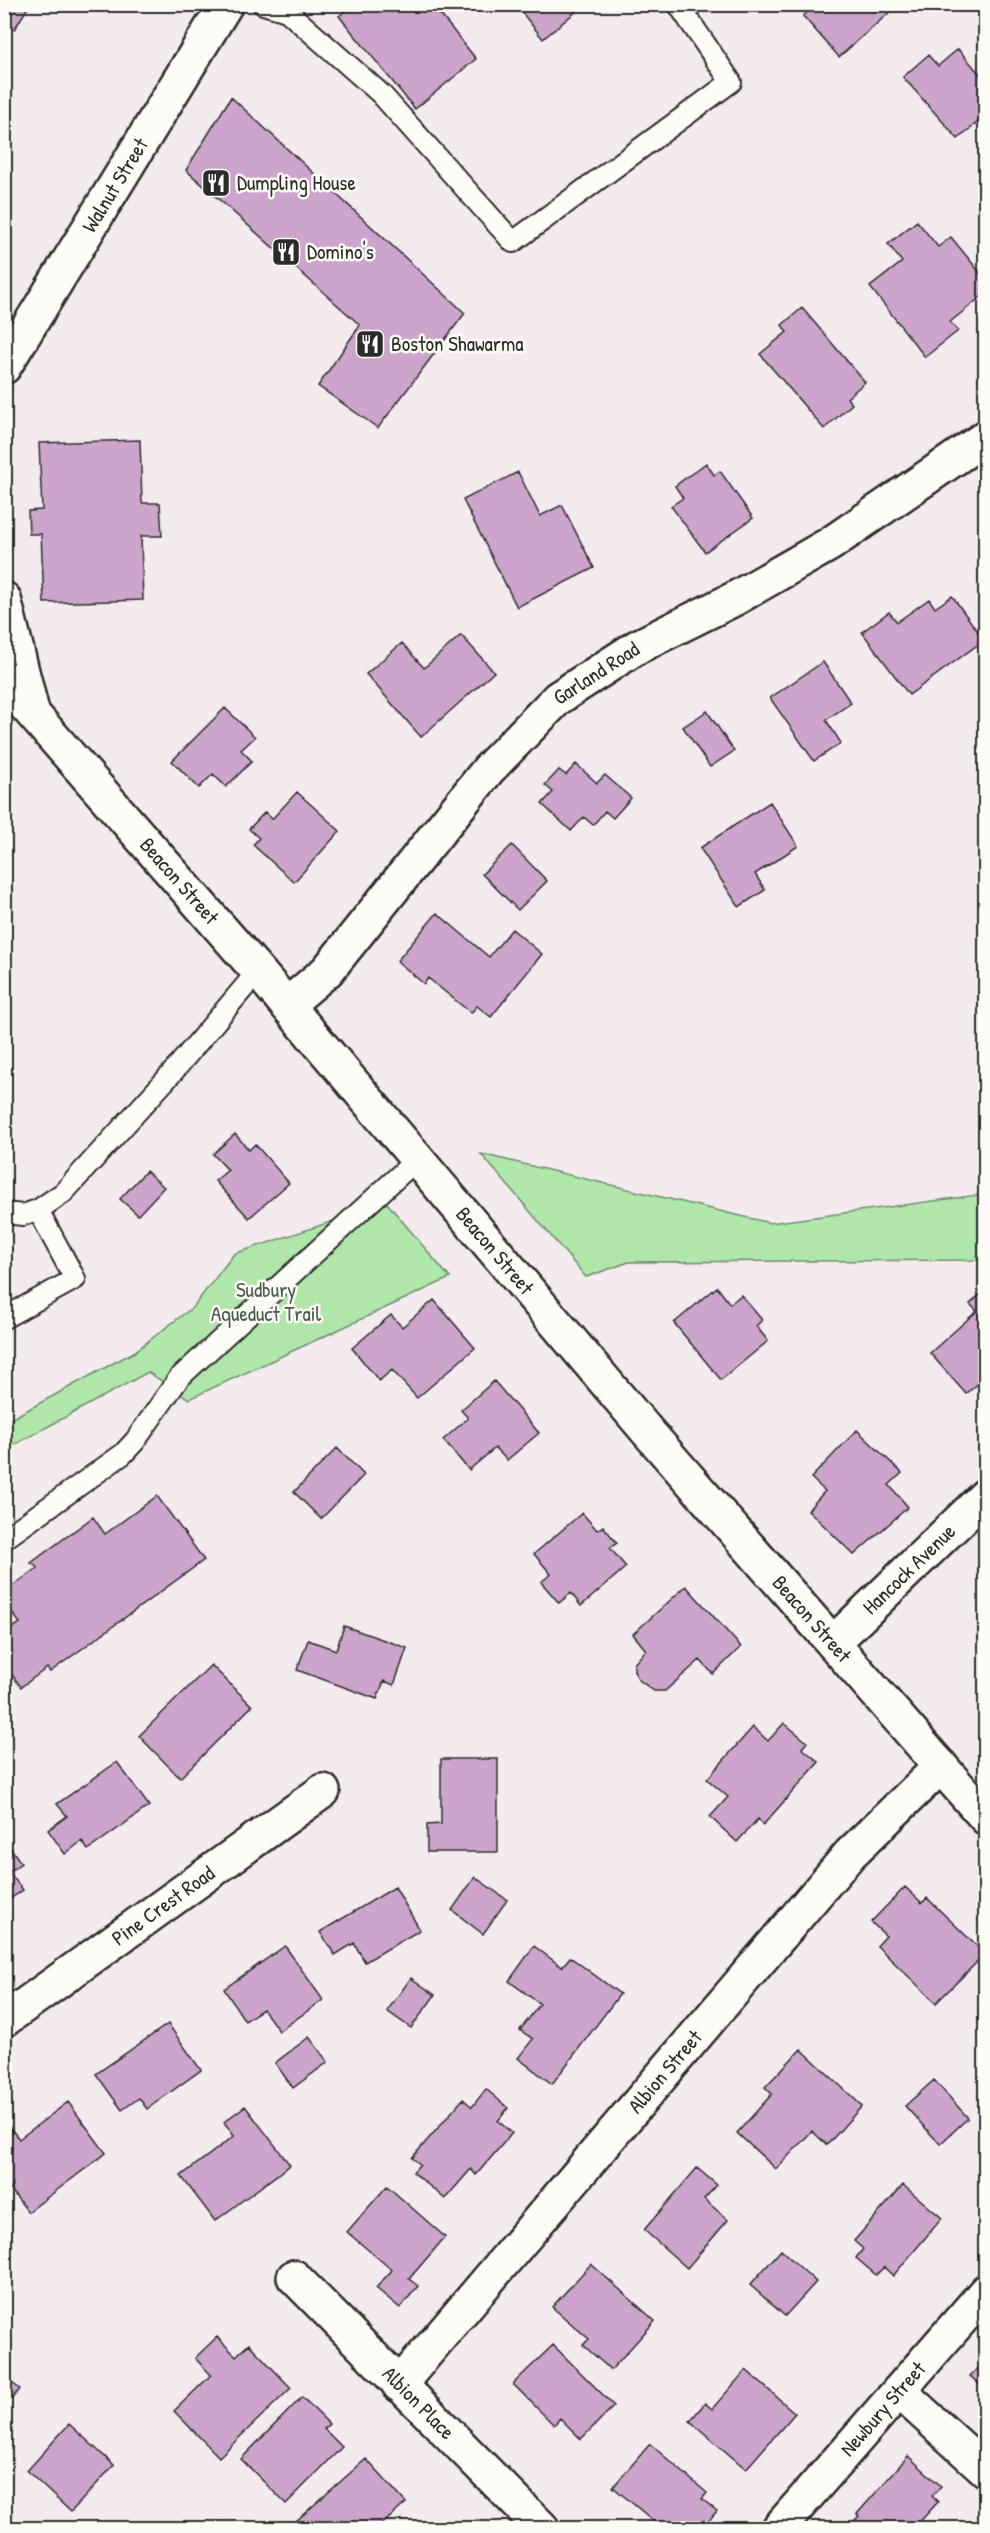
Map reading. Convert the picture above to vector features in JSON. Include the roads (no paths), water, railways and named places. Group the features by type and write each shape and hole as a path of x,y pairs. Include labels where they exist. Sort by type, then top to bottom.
{"street":[{"name":"Walnut Street","path":"5,370 226,4"},
{"name":"Garland Road","path":"287,1005 327,971 488,770 558,698 637,647 734,599 830,544 986,437"},
{"path":"4,599 18,707"},
{"name":"Beacon Street","path":"4,681 18,707 258,971 640,1423 986,1818"},
{"name":"Hancock Avenue","path":"833,1643 986,1495"},
{"name":"Albion Street","path":"399,2385 849,1854 940,1766"},
{"name":"Pine Crest Road","path":"4,2020 323,1791"},
{"name":"Albion Place","path":"294,2277 542,2529"},
{"name":"Newbury Street","path":"779,2529 986,2291"},
{"path":"899,2391 986,2470"}],"lane":[{"path":"263,4 287,11 381,94 513,242 731,82 678,4"},
{"path":"4,1214 23,1215 38,1210 51,1203 76,1181 172,1073 258,971"},
{"path":"4,1539 123,1454 135,1441 179,1378 417,1159"},
{"path":"4,1318 75,1279 38,1210"}],"place":[{"name":"Dumpling House","path":"216,183"},
{"name":"Domino's","path":"286,252"},
{"name":"Boston Shawarma","path":"370,344"}],"park label":[{"name":"Sudbury Aqueduct Trail","path":"266,1302"}]}
